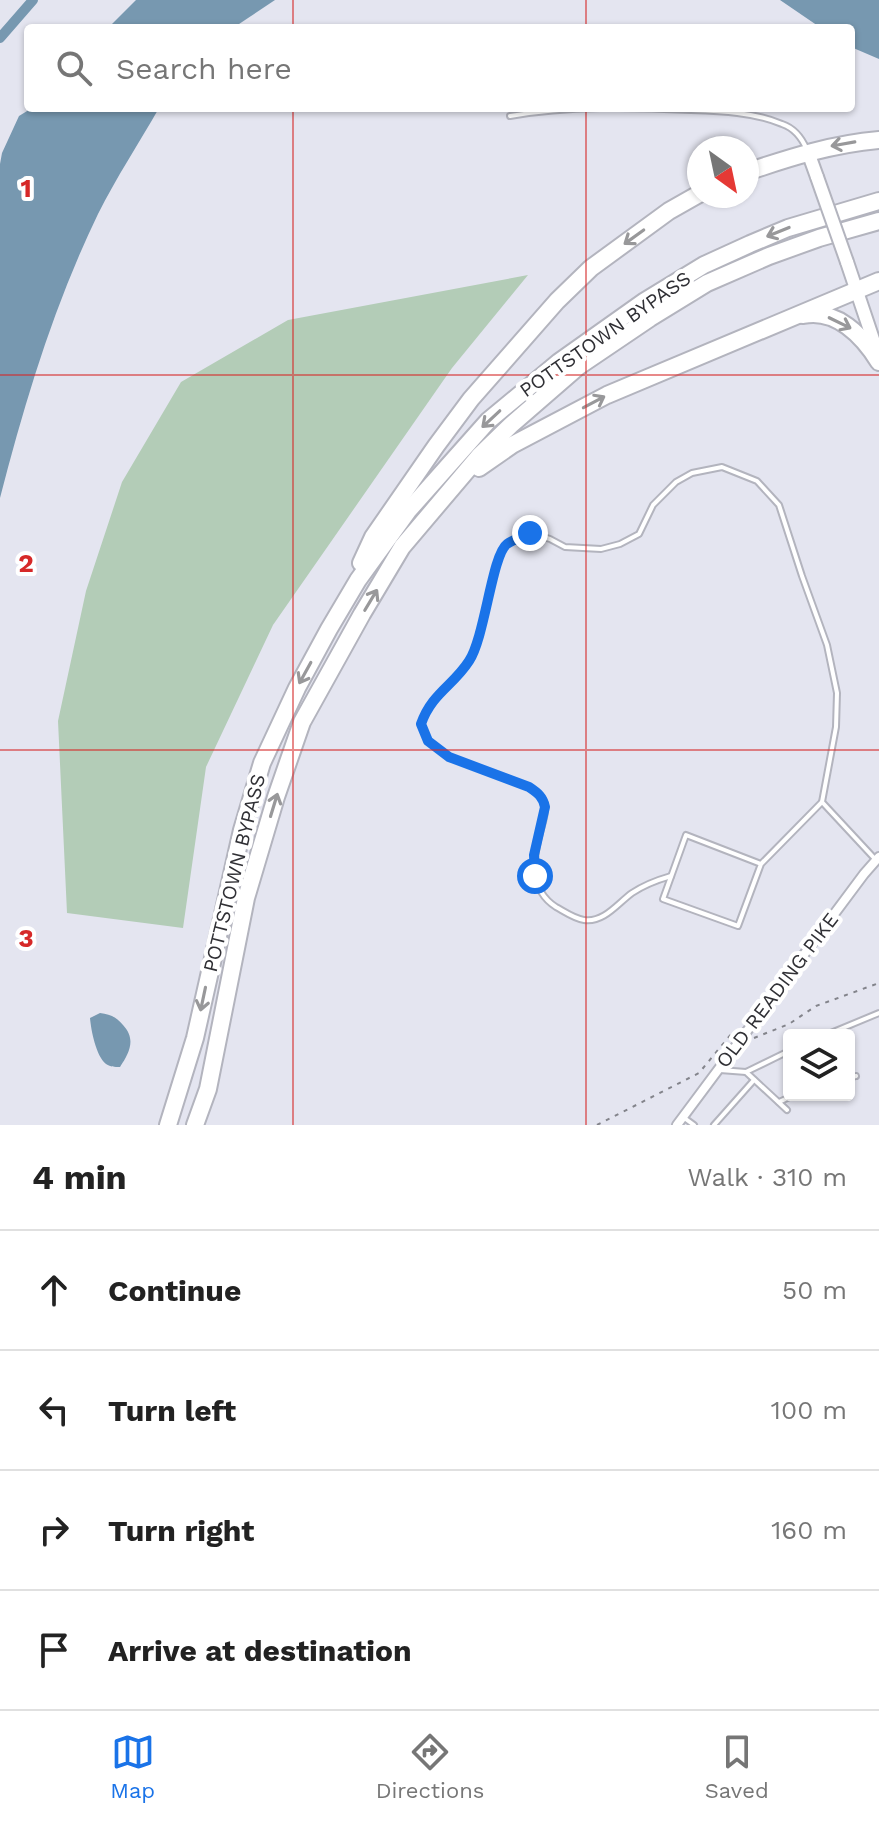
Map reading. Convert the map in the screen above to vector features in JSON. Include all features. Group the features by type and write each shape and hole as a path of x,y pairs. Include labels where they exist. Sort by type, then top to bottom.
{"highway":[{"path":"759,168 836,145 879,140"},
{"path":"329,629 373,537 471,399 557,301 591,268 687,201"},
{"name":"POTTSTOWN BYPASS","path":"168,1125 195,1038 242,830 262,763 329,629 358,580 408,511 488,421 536,380 645,301 704,265 788,228 879,201"},
{"name":"POTTSTOWN BYPASS","path":"195,1125 208,1089 246,898 302,722 402,547 454,484 511,425 579,366 707,283 769,256 879,221"},
{"path":"454,484 512,445 607,395 879,281"},
{"path":"786,319 809,313 834,318 854,330 879,359"}],"street":[{"path":"808,152 879,359"},
{"name":"OLD READING PIKE","path":"677,1125 878,859"}],"lane":[{"path":"510,116 545,112"},
{"path":"710,112 746,115 782,123 799,136 808,152"},
{"path":"671,876 641,888 594,920 567,914 550,903 540,891 535,876 534,855 545,807 543,799 529,787 449,757 428,741 421,724 429,705 470,660 480,635 498,558 505,545 530,533 565,547 601,549 620,544 639,534 653,505 676,482 692,473 722,467 757,481 779,505 827,645 837,693 836,727 822,802 761,864 738,926 663,899 686,835 761,864"},
{"path":"822,802 878,859"},
{"path":"840,1029 879,1013"},
{"path":"718,1069 746,1072 783,1054"},
{"path":"746,1072 787,1110"},
{"path":"714,1125 754,1080"},
{"path":"779,1102 783,1100"},
{"path":"683,1117 694,1125"}],"green space":[{"path":"528,275 452,368 273,625 206,767 183,928 67,913 58,721 86,591 122,482 181,382 288,320"}],"water":[{"path":"136,0 275,0 239,24 112,24"},
{"path":"780,0 879,0 879,59 855,49 855,24 815,24"},
{"path":"26,112 157,112 105,201 82,248 30,390 0,498 0,164 19,116"},
{"path":"100,1013 118,1020 129,1035 129,1051 120,1067 106,1064 97,1049 90,1018"}],"waterway":[{"path":"0,38 33,0"}],"route":[{"path":"530,533 505,545 498,558 480,635 470,660 429,705 421,724 428,741 449,757 529,787 543,799 545,807 534,855 535,876"}]}
